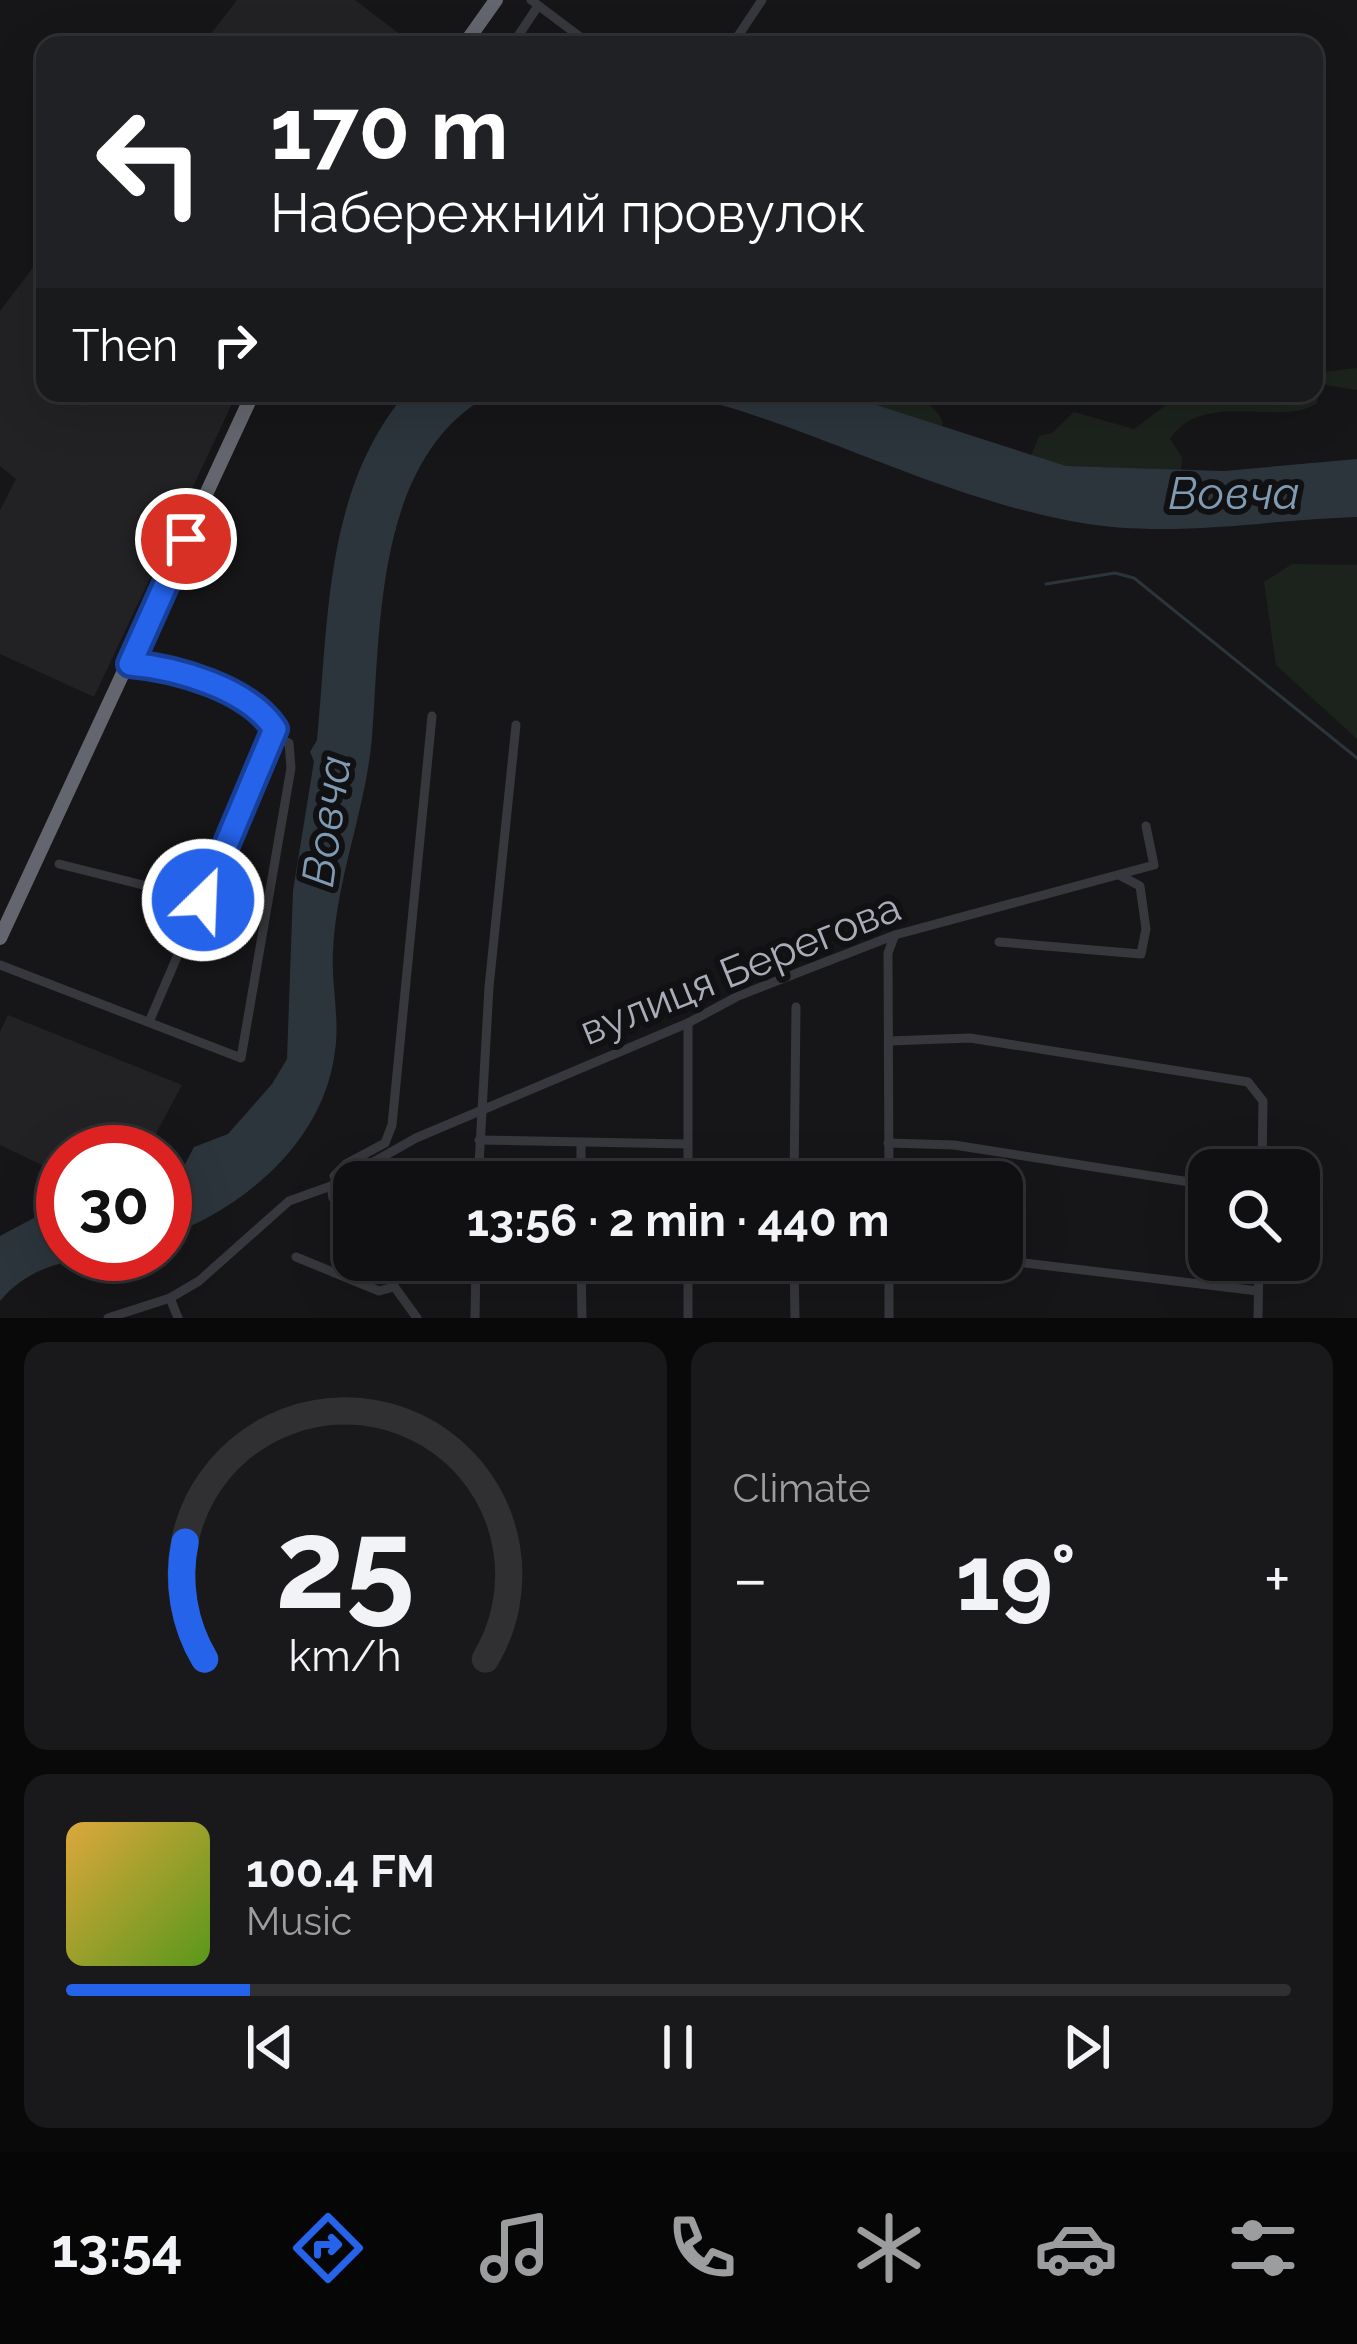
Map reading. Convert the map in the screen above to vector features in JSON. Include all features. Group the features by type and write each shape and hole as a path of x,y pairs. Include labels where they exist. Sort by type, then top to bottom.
{"highway":[{"path":"470,36 496,0"},
{"path":"0,938 4,916 130,664 249,402"}],"street":[{"path":"738,36 762,0"},
{"path":"517,36 534,3 579,36"},
{"path":"0,965 235,1058 244,1054 291,768 289,743 275,734 263,713 236,696 165,668 130,664"},
{"path":"333,1199 332,1183 346,1164 385,1143 392,1125 432,716"},
{"path":"478,1161 489,987 516,725"},
{"path":"149,1022 275,734"},
{"path":"1119,875 1154,865 1146,826"},
{"path":"59,864 203,900"},
{"path":"999,942 1141,954 1146,929 1140,886 1119,875"},
{"name":"вулиця Берегова","path":"108,1318 170,1298 199,1280 289,1201 688,1024 738,995 895,935 1119,875"},
{"path":"888,1161 888,953 895,935"},
{"path":"794,1161 796,1007"},
{"path":"687,1161 688,1024"},
{"path":"889,1041 970,1038 1255,1086 1263,1101 1262,1149"},
{"path":"479,1140 687,1144"},
{"path":"888,1143 954,1145 1188,1182"},
{"path":"581,1145 581,1161"},
{"path":"296,1257 379,1291 394,1287"},
{"path":"1023,1263 1258,1291"},
{"path":"390,1281 418,1318"},
{"path":"475,1318 476,1281"},
{"path":"581,1281 582,1318"},
{"path":"688,1281 688,1318"},
{"path":"794,1281 795,1318"},
{"path":"889,1281 889,1318"},
{"path":"1258,1281 1258,1318"},
{"path":"170,1298 178,1318"}],"shaded area":[{"path":"237,0 355,0 402,36 209,36"},
{"path":"36,264 36,402 233,402 94,697 0,654 0,510 16,479 0,466 0,311"},
{"path":"1357,368 1357,390 1323,384 1323,372"},
{"path":"924,402 943,423 941,428 867,403"},
{"path":"1170,402 1317,402 1303,410 1202,415 1170,439 1182,457 1181,470 1066,466 1031,456 1039,436 1052,433 1074,412 1134,429"},
{"path":"1292,564 1357,565 1357,739 1276,665 1264,582"},
{"path":"8,1015 182,1085 161,1125 36,1125 36,1162 0,1145 0,1032"}],"water":[{"name":"Вовча","path":"400,402 480,402 454,421 426,457 405,499 392,546 383,594 369,764 335,925 336,1039 328,1084 315,1114 276,1167 224,1208 192,1225 194,1147 228,1134 272,1084 287,1059 293,891 314,761 310,752 317,740 335,558 359,471"},
{"name":"Вовча","path":"710,402 867,402 1066,466 1224,471 1357,459 1357,517 1182,529 1076,522 974,496"},
{"path":"36,1217 36,1273 0,1301 0,1236"}],"waterway":[{"path":"1046,584 1115,573 1134,578 1357,758"}],"route":[{"path":"186,539 130,664 165,668 236,696 263,713 275,729 271,749 203,900"}]}
